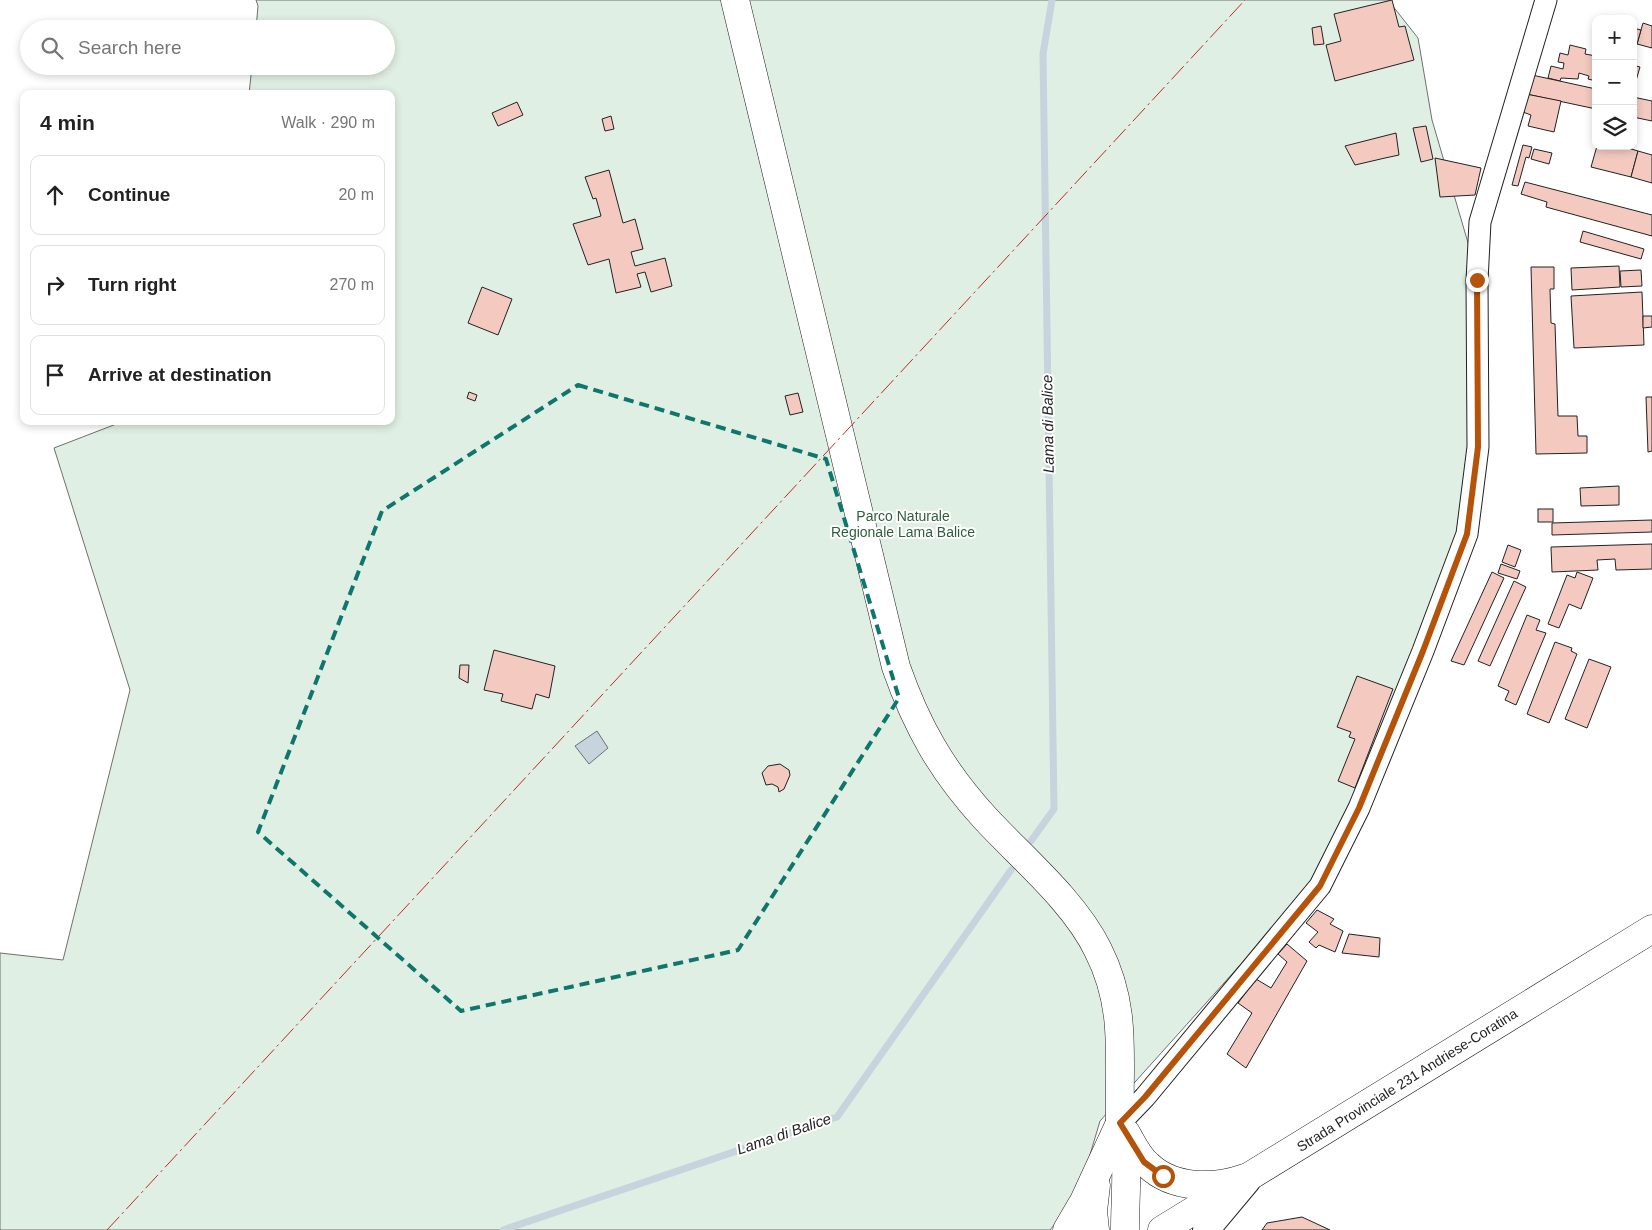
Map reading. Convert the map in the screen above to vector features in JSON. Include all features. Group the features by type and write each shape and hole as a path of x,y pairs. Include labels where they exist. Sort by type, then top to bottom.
{"main road":[{"path":"735,0 896,667 921,730 948,773 985,818 1069,908 1099,951 1111,982 1118,1010 1122,1076 1120,1123 1126,1156 1125,1230"},
{"name":"Strada Provinciale 231 Andriese-Coratina","path":"1162,1230 1652,929"},
{"path":"1067,1230 1099,1169 1120,1123"},
{"path":"1120,1123 1147,1165 1171,1179 1192,1184 1215,1185 1251,1175"},
{"path":"1095,1230 1093,1203 1099,1169"}],"street":[{"path":"1120,1123 1145,1097 1320,886 1359,808 1423,651 1467,534 1478,447 1477,280 1480,222 1546,0"},
{"path":"1206,1230 1251,1175"}],"highlighted area":[{"path":"578,385 826,459 899,698 738,950 461,1011 258,832 382,511"}],"green space":[{"name":"Parco Naturale Regionale Lama Balice","path":"256,0 1388,0 1418,38 1432,120 1471,253 1480,490 1330,865 1100,1121 1078,1195 1050,1230 0,1230 0,953 63,960 130,690 54,448 114,425 395,425 395,90 249,90 251,75 395,75 395,20 257,20 258,6"}],"shaded area":[{"path":"597,731 608,748 589,764 575,746"}],"building":[{"path":"1392,0 1399,27 1405,26 1414,60 1335,81 1326,45 1341,41 1334,14"},
{"path":"1643,23 1652,26 1652,48 1637,44"},
{"path":"1321,26 1324,44 1314,45 1312,28"},
{"path":"1637,29 1641,30 1637,44"},
{"path":"1570,45 1586,49 1585,54 1592,55 1592,80 1588,79 1589,76 1579,73 1578,79 1561,78 1560,81 1548,78 1551,66 1563,69 1564,63 1558,62 1560,53 1568,55"},
{"path":"1637,66 1640,67 1637,77"},
{"path":"1532,75 1592,88 1592,108 1526,94"},
{"path":"1526,94 1561,101 1554,132 1528,126 1531,115 1520,111"},
{"path":"1637,98 1652,101 1652,121 1637,118"},
{"path":"517,102 523,115 498,126 492,113"},
{"path":"611,116 614,129 605,131 602,119"},
{"path":"1426,126 1433,159 1421,162 1413,128"},
{"path":"1396,133 1399,155 1355,165 1345,146"},
{"path":"1523,145 1532,147 1529,158 1526,157 1518,186 1512,185"},
{"path":"1534,149 1552,153 1549,164 1531,159"},
{"path":"1596,150 1638,151 1631,177 1591,167"},
{"path":"1638,151 1652,155 1652,183 1631,177"},
{"path":"1435,158 1481,168 1475,195 1440,197"},
{"path":"609,170 623,223 635,219 643,249 631,252 635,266 665,258 672,286 651,292 645,272 637,274 641,287 616,293 609,259 588,265 573,224 601,216 596,198 593,199 585,177"},
{"path":"1525,182 1652,215 1652,236 1546,207 1547,202 1521,194"},
{"path":"1583,231 1644,249 1641,259 1580,242"},
{"path":"1619,266 1620,287 1572,290 1571,268"},
{"path":"1531,267 1554,267 1554,289 1550,289 1551,323 1555,324 1558,416 1577,416 1578,436 1587,436 1587,453 1536,454"},
{"path":"1641,270 1642,286 1621,287 1620,271"},
{"path":"482,287 512,299 498,335 468,323"},
{"path":"1642,292 1644,345 1574,348 1571,296"},
{"path":"1643,316 1652,316 1652,327 1643,328"},
{"path":"469,392 477,395 475,401 467,398"},
{"path":"798,393 803,412 790,415 785,396"},
{"path":"1646,397 1652,397 1652,451 1648,452"},
{"path":"1619,486 1619,505 1581,506 1580,488"},
{"path":"1538,509 1553,509 1553,522 1538,522"},
{"path":"1652,520 1652,532 1552,535 1552,523"},
{"path":"1652,544 1652,569 1616,570 1615,559 1597,560 1598,570 1552,572 1551,547"},
{"path":"1508,545 1521,550 1515,567 1502,562"},
{"path":"1501,564 1520,571 1517,579 1498,573"},
{"path":"1492,572 1504,578 1464,665 1451,661"},
{"path":"1577,572 1593,578 1581,609 1569,604 1559,628 1548,624 1567,575 1575,578"},
{"path":"1514,581 1526,587 1490,666 1478,661"},
{"path":"1527,615 1540,620 1536,630 1546,633 1516,705 1505,700 1509,691 1498,686"},
{"path":"1555,642 1572,648 1571,651 1577,654 1549,723 1527,714"},
{"path":"494,650 555,666 549,698 536,694 532,709 501,701 503,694 484,690"},
{"path":"1589,659 1611,667 1587,728 1565,719"},
{"path":"460,665 469,665 468,683 459,678"},
{"path":"1357,676 1393,689 1355,788 1338,781 1355,739 1349,737 1351,732 1337,727"},
{"path":"780,764 789,770 790,775 784,789 779,792 778,787 772,784 766,785 762,773 768,766"},
{"path":"1317,910 1334,919 1330,924 1343,931 1335,952 1319,945 1316,948 1309,942 1318,932 1306,923"},
{"path":"1349,934 1380,938 1379,957 1342,953"},
{"path":"1287,944 1307,961 1246,1068 1227,1054 1252,1013 1238,1003 1256,979 1271,988 1287,962 1278,954"},
{"path":"1302,1217 1330,1230 1262,1230 1267,1223"}],"waterway":[{"name":"Lama di Balice","path":"1031,841 1054,809 1043,54 1052,0"},
{"name":"Lama di Balice","path":"503,1230 837,1117 1011,870"}],"power":[{"path":"107,1230 1245,0"}],"route":[{"path":"1163,1176 1144,1162 1120,1123 1145,1097 1320,886 1359,808 1423,651 1467,534 1478,447 1477,280"}]}
